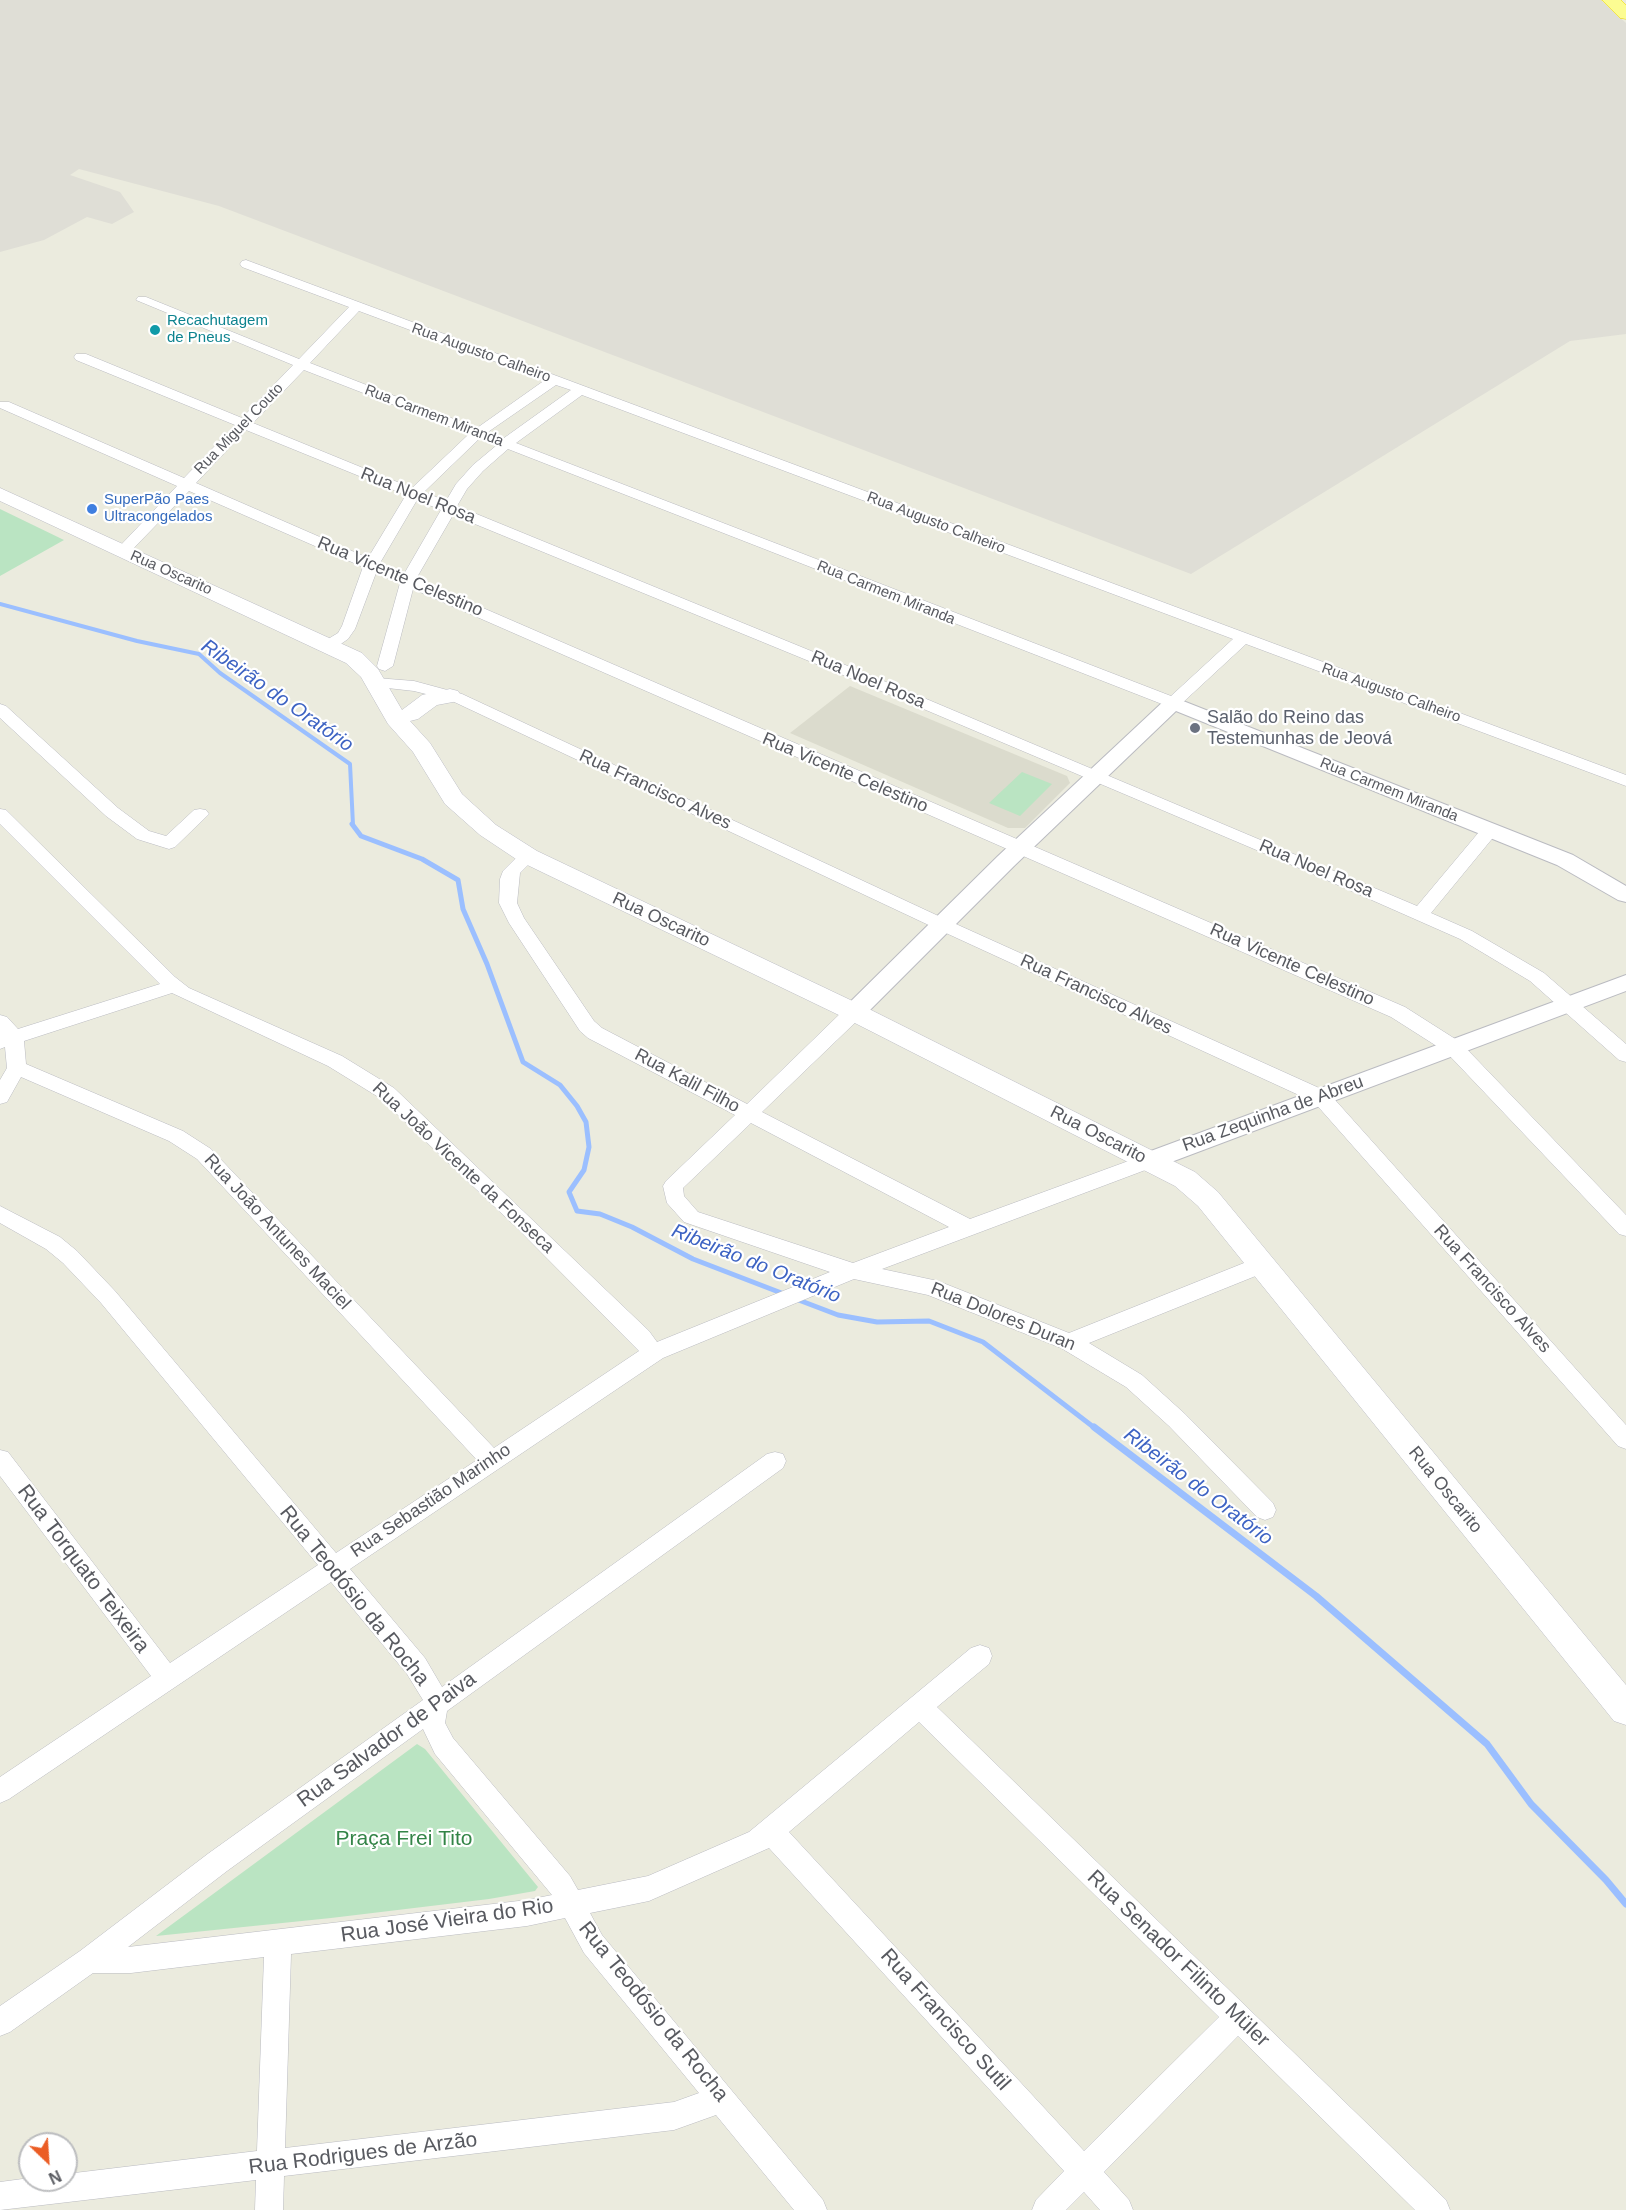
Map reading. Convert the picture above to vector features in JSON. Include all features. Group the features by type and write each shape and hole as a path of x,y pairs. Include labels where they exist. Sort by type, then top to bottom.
{"highway":[{"path":"1611,0 1626,14"}],"main road":[{"name":"Rua Oscarito","path":"0,494 327,644 383,675 410,714 422,748"},
{"name":"Rua Oscarito","path":"383,675 396,719 422,748 453,799 465,812 528,856 854,1012 1185,1179 1201,1194 1261,1265 1626,1710"},
{"path":"410,714 430,700 453,696"}],"street":[{"name":"Rua Augusto Calheiro","path":"246,264 1626,781"},
{"name":"Rua Carmem Miranda","path":"142,300 930,611 1173,703 1565,860 1626,895"},
{"name":"Rua Miguel Couto","path":"123,551 356,307"},
{"name":"Rua Noel Rosa","path":"81,357 854,674 1420,914 1497,952 1537,977 1626,1055"},
{"path":"327,644 342,636 350,626 371,565 414,494 449,458 478,433 554,380"},
{"path":"383,675 408,580 467,481 506,443 580,390"},
{"name":"Rua Vicente Celestino","path":"4,405 1414,1020 1452,1047 1626,1228"},
{"path":"327,644 350,626"},
{"path":"747,1113 854,1012 1020,848 1244,638"},
{"name":"Rua Francisco Alves","path":"383,675 453,696 941,924 1321,1097 1626,1440"},
{"path":"0,709 131,828 143,835 169,843 200,814"},
{"name":"Rua João Vicente da Fonseca","path":"0,814 182,992 335,1061 387,1093 574,1272 641,1338 653,1354"},
{"path":"1420,914 1490,830"},
{"name":"Rua Kalil Filho","path":"528,856 512,871 509,879 508,903 515,919 586,1026 595,1033 967,1227"},
{"name":"Rua Zequinha de Abreu","path":"853,1271 1626,983"},
{"path":"7,1040 174,986"},
{"path":"0,1022 17,1068 0,1097"},
{"name":"Rua João Antunes Maciel","path":"17,1068 176,1136 204,1154 492,1461"},
{"name":"Rua Dolores Duran","path":"747,1113 673,1186 676,1203 691,1217 853,1271 931,1287 1069,1342 1134,1381 1177,1420 1265,1510"},
{"name":"Rua Teodósio da Rocha","path":"0,1214 53,1243 101,1289 416,1666 436,1699 433,1723 444,1746 561,1885 593,1944 813,2210"},
{"path":"1069,1342 1261,1265"},
{"name":"Rua Sebastião Marinho","path":"0,1791 653,1354 853,1271"},
{"name":"Rua Torquato Teixeira","path":"0,1460 166,1678"},
{"name":"Rua Salvador de Paiva","path":"0,2022 90,1960 218,1862 775,1461"},
{"name":"Rua José Vieira do Rio","path":"90,1960 131,1960 527,1913 649,1888 758,1841 980,1656"},
{"name":"Rua Senador Filinto Müler","path":"920,1707 1436,2210"},
{"name":"Rua Francisco Sutil","path":"771,1831 1119,2210"},
{"path":"269,2210 278,1943"},
{"path":"1046,2210 1238,2017"},
{"name":"Rua Rodrigues de Arzão","path":"0,2196 271,2166 674,2116 722,2099"}],"shaded area":[{"path":"0,0 1601,0 1626,23 1626,334 1570,341 1191,574 219,206 79,169 70,175 120,192 134,212 112,224 87,217 44,240 0,252"},
{"path":"850,686 1067,776 1070,783 1025,828 1008,828 790,733"}],"green space":[{"path":"0,509 64,540 0,576"},
{"path":"1022,772 1052,784 1020,816 989,803"},
{"name":"Praça Frei Tito","path":"417,1744 425,1749 538,1887 535,1891 489,1899 331,1918 156,1936"}],"waterway":[{"name":"Ribeirão do Oratório","path":"0,604 137,641 199,654 220,673 350,764 353,825"},
{"name":"Ribeirão do Oratório","path":"352,824 361,836 422,859 458,880 463,909 487,964 523,1062 560,1085 577,1106 586,1122 589,1147 584,1170 569,1192 577,1211 600,1214 632,1227 693,1259 784,1294"},
{"name":"Ribeirão do Oratório","path":"796,1299 838,1315 877,1322 929,1321 983,1342 1096,1429"},
{"name":"Ribeirão do Oratório","path":"1094,1427 1316,1596 1487,1744 1531,1804 1606,1880 1626,1904"}],"place":[{"name":"Recachutagem de Pneus","path":"155,330"},
{"name":"SuperPão Paes Ultracongelados","path":"92,509"},
{"name":"Salão do Reino das Testemunhas de Jeová","path":"1195,728"}]}
